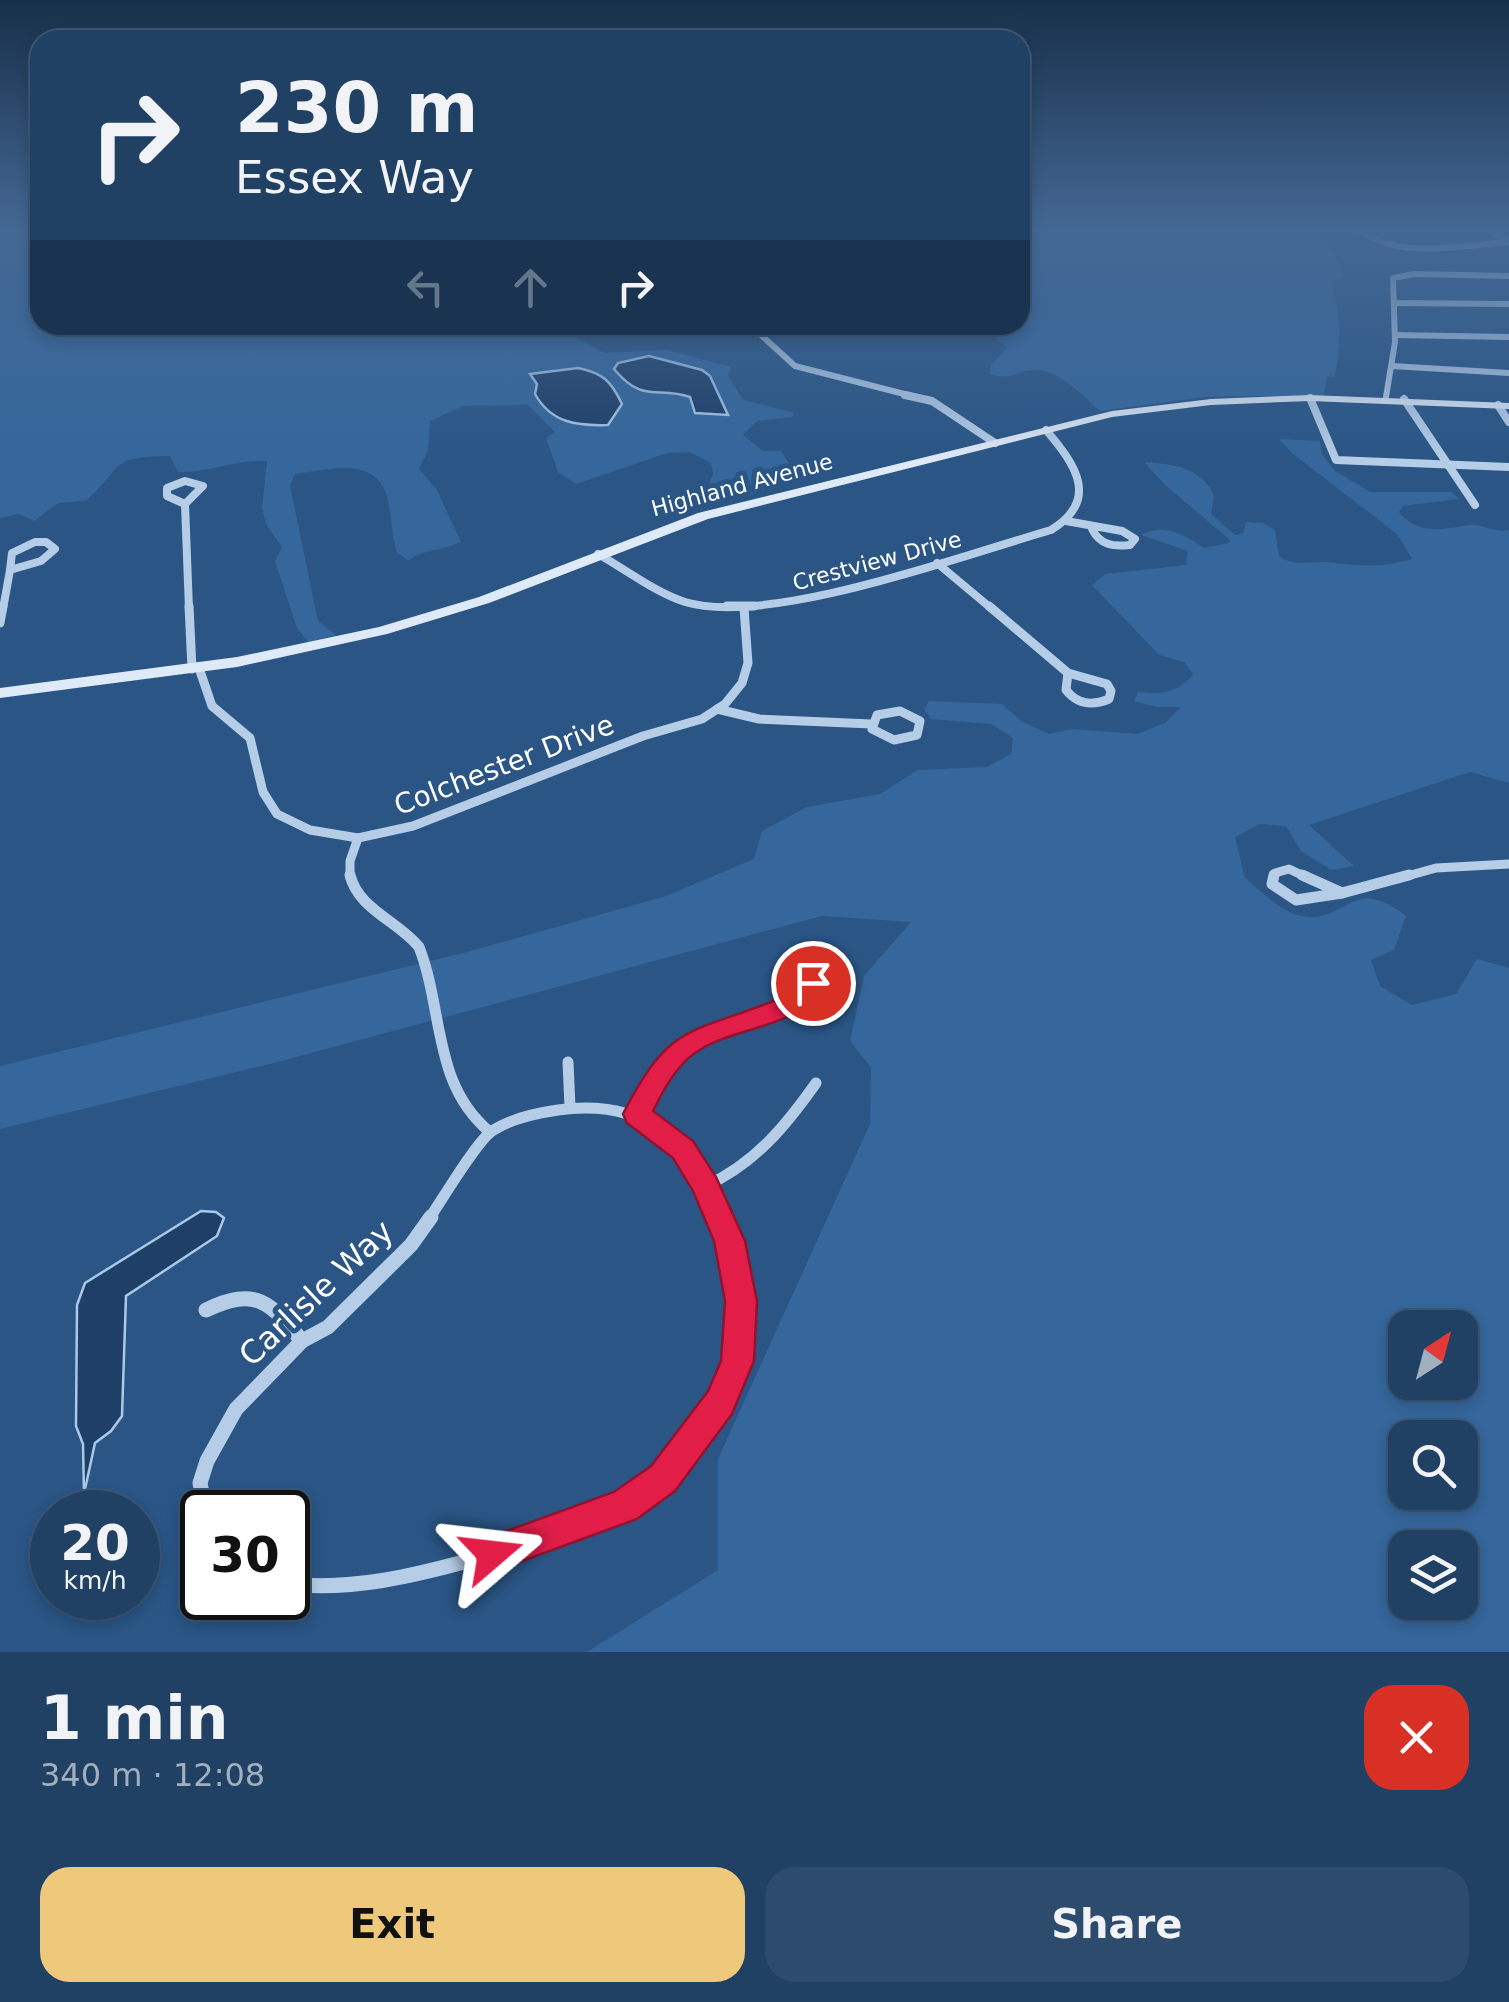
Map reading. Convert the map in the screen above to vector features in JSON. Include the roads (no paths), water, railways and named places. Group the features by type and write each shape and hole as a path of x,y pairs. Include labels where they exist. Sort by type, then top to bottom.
{"street":[{"path":"1386,398 1395,335 1394,307"},
{"path":"761,335 795,366 821,376 932,400 995,443"},
{"path":"1395,335 1509,337"},
{"path":"1392,366 1509,373"},
{"path":"1310,398 1336,460 1509,467"},
{"name":"Highland Avenue","path":"0,693 196,669 294,652 405,625 484,600 703,516 1046,430 1165,405 1386,398 1503,405"},
{"path":"1404,399 1474,505"},
{"path":"1503,405 1509,422"},
{"path":"1046,430 1067,455 1081,485 1079,500 1066,521 1092,529 1123,530 1135,539 1130,545 1109,545 1096,538 1092,529"},
{"path":"185,481 200,484 200,491 185,504 167,496 167,488 185,481"},
{"path":"185,504 196,669"},
{"name":"Crestview Drive","path":"598,554 685,602 744,608 791,603 1051,530 1066,521"},
{"path":"0,623 12,553 19,546 35,542 53,545 52,555 10,570"},
{"path":"937,563 1068,674 1106,684 1111,691 1109,699 1100,704 1077,701 1066,690 1068,674"},
{"path":"717,709 742,683 745,673 744,608"},
{"name":"Colchester Drive","path":"196,669 212,706 250,738 263,792 276,814 310,830 358,838 413,826 643,736 702,719 717,709"},
{"path":"717,709 759,719 871,724 882,737 897,740 917,735 922,726 915,716 900,710 877,715 871,724"},
{"path":"310,1586 404,1578 504,1550 624,1506 663,1479 720,1402 737,1361 741,1301 730,1241 706,1186 683,1150 637,1114 570,1107 538,1113 490,1132 466,1110 448,1068 419,946 378,914 357,892 350,877 350,862 358,838"},
{"path":"1342,892 1289,868 1274,873 1272,884 1280,894 1308,902 1436,868 1509,864"},
{"path":"637,1114 656,1078 682,1047 710,1033 791,1006 813,983"},
{"path":"568,1062 570,1107"},
{"path":"706,1186 740,1171 766,1150 816,1084"},
{"name":"Carlisle Way","path":"202,1490 200,1482 207,1461 236,1410 302,1342 328,1327 411,1245 490,1132"},
{"path":"206,1310 228,1298 257,1297 272,1306 302,1342"}]}
